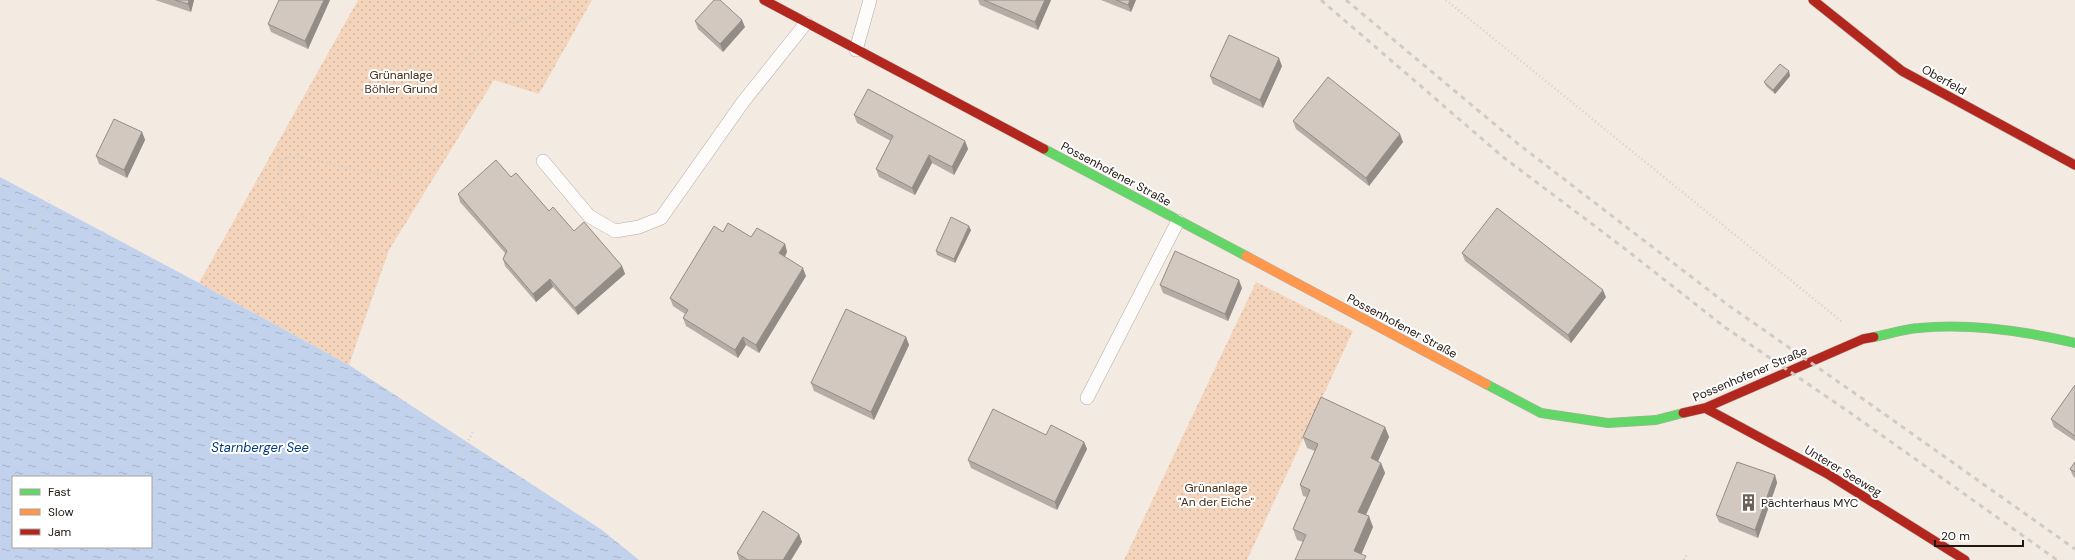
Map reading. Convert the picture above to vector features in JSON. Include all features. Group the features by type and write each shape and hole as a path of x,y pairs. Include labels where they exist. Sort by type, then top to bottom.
{"main road":[{"name":"Possenhofener Straße","path":"764,0 1541,413 1608,423 1656,420 1705,408 1863,339 1919,328 1975,328 2035,333 2075,343"},
{"name":"Oberfeld","path":"1813,0 1902,71 2075,165"},
{"name":"Unterer Seeweg","path":"1705,408 1826,473 1965,560"}],"lane":[{"path":"856,50 870,0"},
{"path":"544,161 589,216 615,231 639,227 661,218 743,102 806,23"},
{"path":"1087,398 1178,221"}],"path":[{"path":"342,246 284,202 280,160 296,156 388,177 418,172 460,107 462,65 494,30 546,11 568,0"},
{"path":"1446,0 1863,339"},
{"path":"0,288 49,200"},
{"path":"61,332 104,230"},
{"path":"404,560 474,430"},
{"path":"1684,560 1687,554"}],"green space":[{"name":"Grünanlage Böhler Grund","path":"358,0 592,0 539,94 494,80 389,250 349,365 199,283"},
{"name":"Grünanlage \"An der Eiche\"","path":"1256,282 1353,331 1247,560 1124,560"}],"water":[{"name":"Starnberger See","path":"0,177 349,365 602,530 639,560 0,560"}],"building":[{"path":"175,0 189,0 188,4"},
{"path":"279,0 324,0 305,41 268,24"},
{"path":"714,0 720,0 742,20 720,44 695,21"},
{"path":"984,0 1045,0 1035,22"},
{"path":"1116,0 1130,0 1128,5"},
{"path":"1229,35 1279,58 1260,100 1210,76"},
{"path":"1780,64 1789,71 1773,90 1764,82"},
{"path":"1328,77 1400,134 1366,178 1293,121"},
{"path":"868,89 965,141 952,167 929,155 912,188 876,169 893,136 854,115"},
{"path":"114,119 142,132 124,170 96,156"},
{"path":"496,160 511,177 516,173 549,211 553,207 574,231 584,222 622,266 575,308 550,279 533,294 503,259 507,251 458,194"},
{"path":"1497,208 1603,290 1568,335 1462,253"},
{"path":"951,217 969,226 954,259 936,251"},
{"path":"728,223 751,237 757,228 785,244 779,253 803,268 756,345 743,337 735,350 683,318 688,310 670,298 714,226 723,232"},
{"path":"1175,251 1239,280 1225,314 1160,285"},
{"path":"846,309 906,337 871,412 811,383"},
{"path":"2075,385 2075,436 2051,419"},
{"path":"1321,397 1385,427 1371,458 1381,463 1358,512 1369,516 1354,551 1366,556 1364,560 1295,560 1306,535 1293,529 1310,490 1300,485 1318,444 1303,437"},
{"path":"993,409 1046,435 1051,425 1084,442 1055,502 968,460"},
{"name":"Pächterhaus MYC","path":"1737,462 1775,475 1755,530 1716,515"},
{"path":"2075,462 2075,472 2070,469"},
{"path":"763,511 799,534 783,560 748,560 737,553"}],"railway":[{"path":"1321,0 1503,157 1620,245 1726,328 1852,414 2057,560"},
{"path":"1346,0 1517,143 1728,305 2075,549"}],"traffic: fast":[{"path":"1044,149 1246,256"},
{"path":"1874,337 1902,330 1939,327 1978,327 2037,335 2075,343"},
{"path":"1486,384 1541,413 1608,423 1656,420 1683,413"}],"traffic: slow":[{"path":"1246,256 1486,384"}],"traffic: jam":[{"path":"764,0 1044,149"},
{"path":"1813,0 1902,71 2075,165"},
{"path":"1683,413 1705,408 1863,339 1874,337"},
{"path":"1705,408 1826,473 1965,560"}],"place":[{"name":"Pächterhaus MYC","path":"1748,503"}]}
